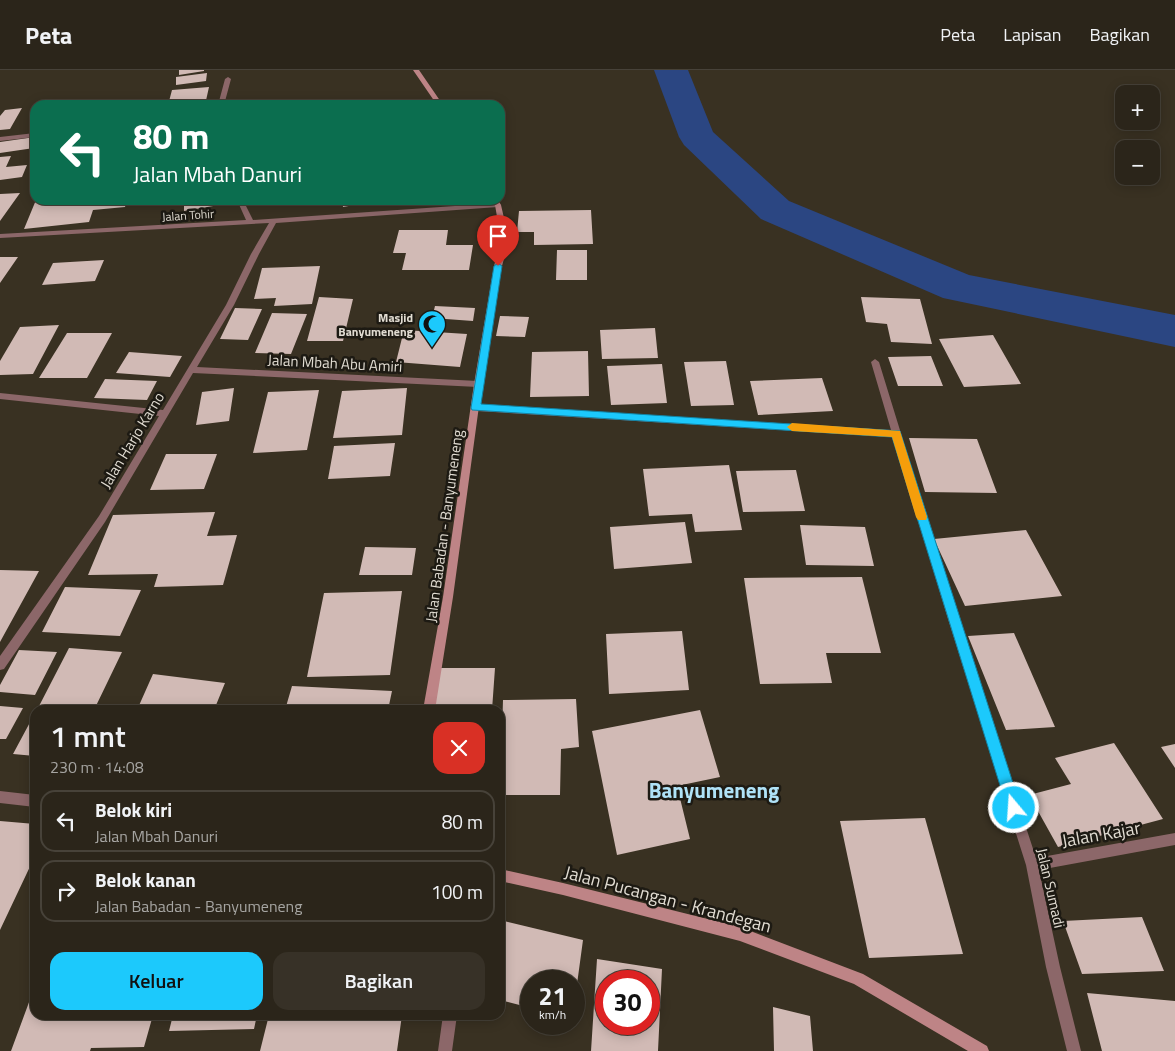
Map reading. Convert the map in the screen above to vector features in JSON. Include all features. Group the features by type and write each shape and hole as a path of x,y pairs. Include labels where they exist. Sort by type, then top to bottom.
{"street":[{"path":"416,70 437,100"},
{"path":"222,100 228,79"},
{"path":"0,139 30,136"},
{"path":"242,205 250,222"},
{"name":"Jalan Tohir","path":"0,236 274,221 461,205"},
{"name":"Jalan Babadan - Banyumeneng","path":"431,705 476,408 478,384 498,266 505,240 497,205"},
{"name":"Jalan Harjo Karno","path":"0,665 102,519 230,305 255,254 274,221"},
{"name":"Jalan Sumadi","path":"875,362 954,622 1032,864 1053,967 1074,1051"},
{"name":"Jalan Mbah Abu Amiri","path":"190,370 478,384"},
{"path":"0,396 164,414"},
{"path":"476,408 896,434"},
{"path":"0,797 30,800"},
{"name":"Jalan Kajar","path":"1032,864 1175,839"},
{"name":"Jalan Pucangan - Krandegan","path":"505,876 740,934 858,979 982,1051"},
{"path":"445,1051 449,1020"}],"building":[{"path":"179,70 204,70 204,71 179,75"},
{"path":"207,73 206,81 176,85 176,77"},
{"path":"209,87 206,100 169,100 172,90"},
{"path":"22,108 10,129 0,130 0,116 5,110"},
{"path":"30,138 30,149 0,153 0,142"},
{"path":"11,156 6,167 27,165 22,177 0,180 0,157"},
{"path":"20,193 0,221 0,194"},
{"path":"34,205 126,205 125,207 93,210 89,222 24,229"},
{"path":"184,205 219,205 184,211"},
{"path":"591,210 593,244 534,245 534,232 517,232 519,211"},
{"path":"399,230 448,230 446,245 473,245 469,270 402,270 406,253 393,253"},
{"path":"557,250 587,250 587,280 556,280"},
{"path":"0,257 18,257 0,283"},
{"path":"104,260 95,281 42,285 53,263"},
{"path":"320,266 312,304 274,306 276,298 254,299 262,268"},
{"path":"319,297 353,299 343,341 307,341"},
{"path":"861,297 920,299 932,344 891,342 887,324 866,322"},
{"path":"435,306 475,308 473,321 432,318"},
{"path":"235,308 262,309 248,340 220,339"},
{"path":"272,313 307,314 291,354 255,353"},
{"path":"500,316 529,317 525,337 496,336"},
{"path":"59,325 33,374 0,375 0,361 20,327"},
{"path":"655,328 658,358 602,359 600,330"},
{"name":"Masjid Banyumeneng","path":"404,330 467,334 460,367 396,362"},
{"path":"67,333 112,333 87,378 39,378"},
{"path":"993,335 1021,384 964,387 939,339"},
{"path":"588,351 589,396 530,397 532,352"},
{"path":"129,352 182,356 170,377 116,373"},
{"path":"931,356 943,386 898,386 888,357"},
{"path":"726,361 734,405 691,406 684,362"},
{"path":"662,364 667,403 611,405 607,366"},
{"path":"822,378 833,411 758,415 750,381"},
{"path":"105,379 157,381 147,400 94,398"},
{"path":"234,388 229,421 196,425 202,392"},
{"path":"407,388 402,435 333,438 342,391"},
{"path":"319,390 307,450 253,453 268,392"},
{"path":"909,438 977,439 997,493 925,492"},
{"path":"395,443 390,476 328,479 334,446"},
{"path":"166,454 217,454 204,489 150,490"},
{"path":"729,465 742,530 695,532 692,514 649,516 643,469"},
{"path":"796,470 805,511 743,512 736,471"},
{"path":"215,512 207,536 237,535 223,585 154,587 158,574 88,575 113,515"},
{"path":"685,522 692,563 614,569 610,527"},
{"path":"800,525 865,527 874,566 806,565"},
{"path":"1026,530 1062,596 965,606 934,539"},
{"path":"365,547 416,548 412,575 359,575"},
{"path":"0,570 39,571 0,642"},
{"path":"862,577 881,653 826,653 832,683 760,684 744,578"},
{"path":"65,587 141,590 120,636 42,632"},
{"path":"402,591 390,675 307,677 324,593"},
{"path":"682,631 689,690 609,694 606,634"},
{"path":"1014,633 1055,727 1006,730 968,636"},
{"path":"69,648 122,652 96,705 40,705"},
{"path":"19,650 57,652 35,695 0,692 0,685"},
{"path":"440,668 495,668 492,705 435,705"},
{"path":"153,674 225,683 216,705 139,705"},
{"path":"292,686 392,691 389,705 286,705"},
{"path":"576,699 579,747 561,749 560,795 505,795 505,705 503,705 503,700"},
{"path":"0,706 23,708 6,739 0,739"},
{"path":"700,710 720,777 677,786 690,839 617,855 592,731"},
{"path":"30,722 30,756 13,754"},
{"path":"1114,743 1163,819 1058,847 1029,795 1071,784 1055,758"},
{"path":"1175,744 1175,768 1161,747"},
{"path":"925,818 963,954 869,958 840,821"},
{"path":"0,821 30,824 30,867 0,930"},
{"path":"1142,917 1164,971 1082,974 1063,921"},
{"path":"505,921 583,940 579,970 520,970 520,1005 505,1001"},
{"path":"597,959 662,969 660,1010 660,970 596,970"},
{"path":"595,990 595,1035 659,1035 658,1051 591,1051"},
{"path":"1087,993 1175,1001 1175,1051 1102,1051"},
{"path":"30,1000 30,1020 152,1020 144,1047 91,1048 90,1051 11,1051"},
{"path":"773,1007 810,1016 813,1051 774,1051"},
{"path":"172,1020 256,1020 254,1029 169,1031"},
{"path":"268,1020 401,1020 397,1051 260,1051"}],"waterway":[{"path":"671,70 697,137 775,210 959,288 1175,331"}],"slow traffic":[{"path":"792,427 896,434 922,517"}],"place":[{"name":"Masjid Banyumeneng","path":"432,348"}],"district":[{"name":"Banyumeneng","path":"714,790"}],"route":[{"path":"498,266 478,384 476,408 896,434 1014,808"}]}
